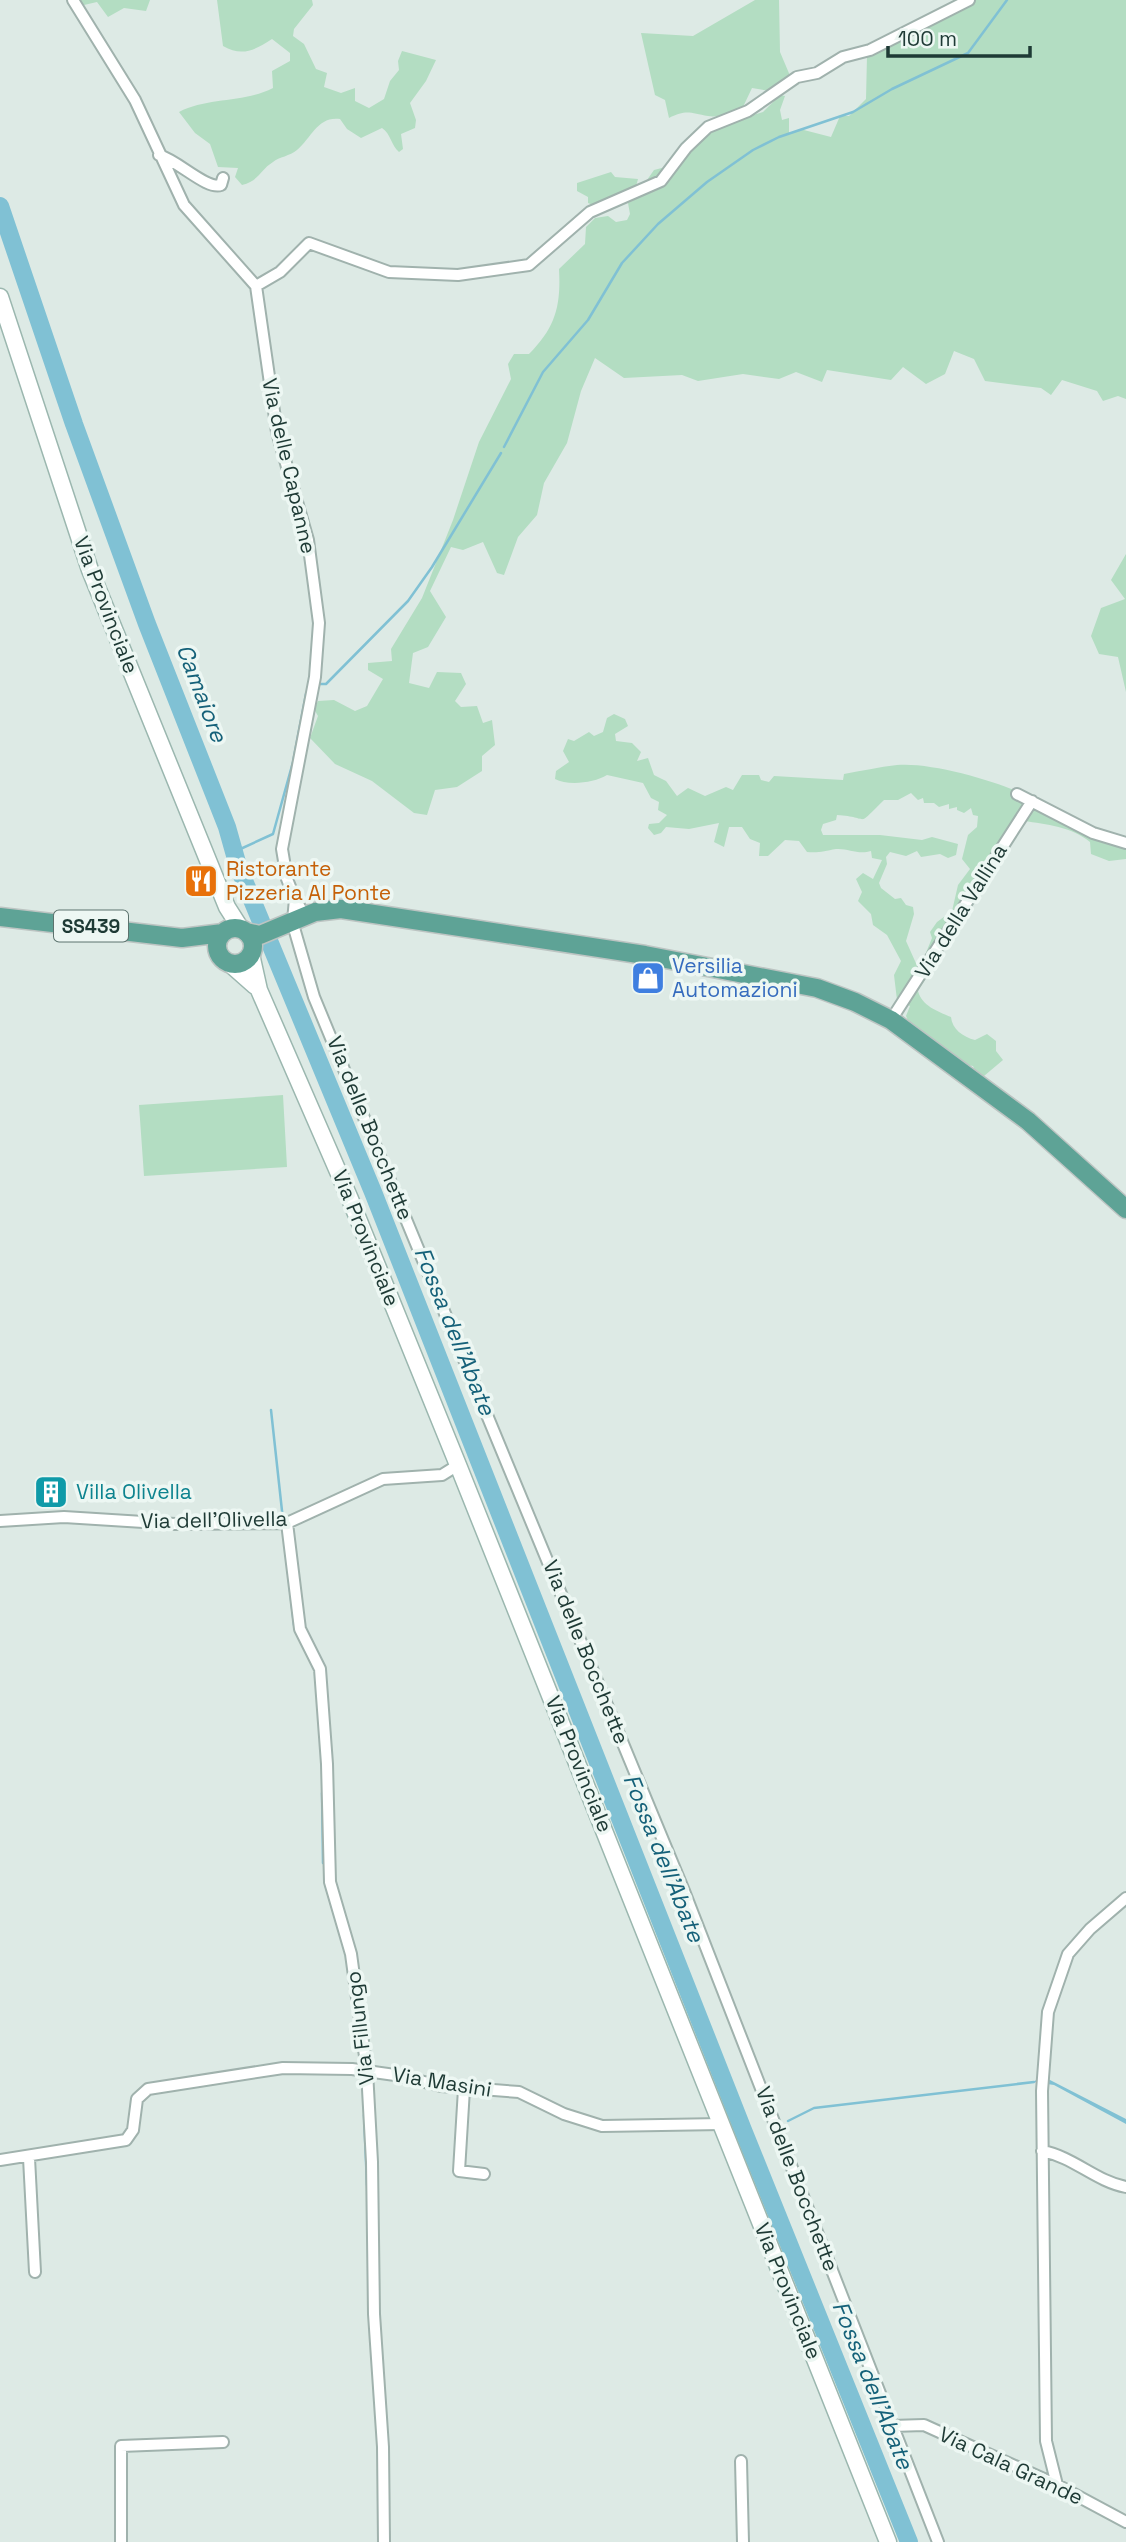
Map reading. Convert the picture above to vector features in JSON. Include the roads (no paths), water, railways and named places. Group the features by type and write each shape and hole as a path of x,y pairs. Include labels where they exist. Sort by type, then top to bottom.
{"main road":[{"name":"Via Provinciale","path":"0,297 90,570 227,907 243,937 259,990 350,1199 458,1465 888,2542"},
{"name":"SS439","path":"0,917 181,938 243,937 328,909 353,911 645,955 817,988 891,1020 1028,1121 1126,1209"},
{"path":"181,938 225,959 244,961 243,937 218,941 225,959"},
{"name":"Via Provinciale","path":"225,959 246,975 259,990"}],"street":[{"path":"73,0 135,100 184,205 256,286 280,272 309,243 389,272 458,275 529,265 590,212 661,181 686,148 708,127 748,111 797,77 817,73 843,57 870,50 970,0"},
{"path":"159,155 189,170 213,188 221,185 223,178"},
{"name":"Via delle Capanne","path":"256,286 276,432 309,540 319,623 315,677 282,849 287,878 295,899 295,920"},
{"path":"1017,794 1093,833 1126,843"},
{"name":"Via della Vallina","path":"891,1020 1010,831 1032,802"},
{"name":"Via delle Bocchette","path":"295,920 314,997 337,1046 684,1891 938,2542"},
{"name":"Via dell'Olivella","path":"0,1521 64,1517 175,1524 287,1523 383,1479 442,1475 458,1465"},
{"name":"Via Fillungo","path":"287,1523 300,1629 320,1669 327,1764 330,1882 354,1965 367,2071 372,2162 374,2314 383,2447 384,2542"},
{"path":"1057,2485 1046,2441 1042,2071 1048,2012 1068,1954 1090,1929 1126,1898"},
{"name":"Via Masini","path":"0,2160 29,2158 126,2140 133,2130 137,2099 148,2089 283,2068 367,2071 464,2089 519,2092 564,2114 603,2126 722,2124"},
{"path":"464,2089 459,2171 484,2174"},
{"path":"1042,2151 1072,2159 1097,2177 1126,2187"},
{"path":"29,2158 35,2272"},
{"name":"Via Cala Grande","path":"892,2426 924,2426 1057,2485 1126,2522"},
{"path":"121,2542 121,2446 223,2442"},
{"path":"741,2461 743,2542"}],"water":[{"path":"1050,2080 1126,2119 1126,2124 1054,2085 1034,2082"}],"waterway":[{"path":"504,447 543,372 588,320 622,263 658,224 707,182 753,150 779,137 853,112 892,89 968,53 1007,0"},
{"name":"Fossa dell'Abate","path":"0,206 74,424 147,624 227,827 238,866 373,1192 743,2130 909,2542"},
{"path":"319,684 326,684 408,601 432,567 501,453"},
{"path":"236,851 273,834 293,762 306,694"},
{"path":"271,1410 283,1520"},
{"path":"286,1555 294,1625"},
{"path":"322,1793 323,1863"},
{"path":"326,1887 339,1931"},
{"path":"359,2049 360,2066"},
{"path":"361,2075 363,2089"},
{"path":"788,2121 814,2108 1034,2082"},
{"path":"364,2115 367,2185"}],"place":[{"name":"Ristorante Pizzeria Al Ponte","path":"201,881"},
{"name":"Versilia Automazioni","path":"648,978"},
{"name":"Villa Olivella","path":"51,1492"}],"water label":[{"name":"Camaiore","path":"202,693"}]}
